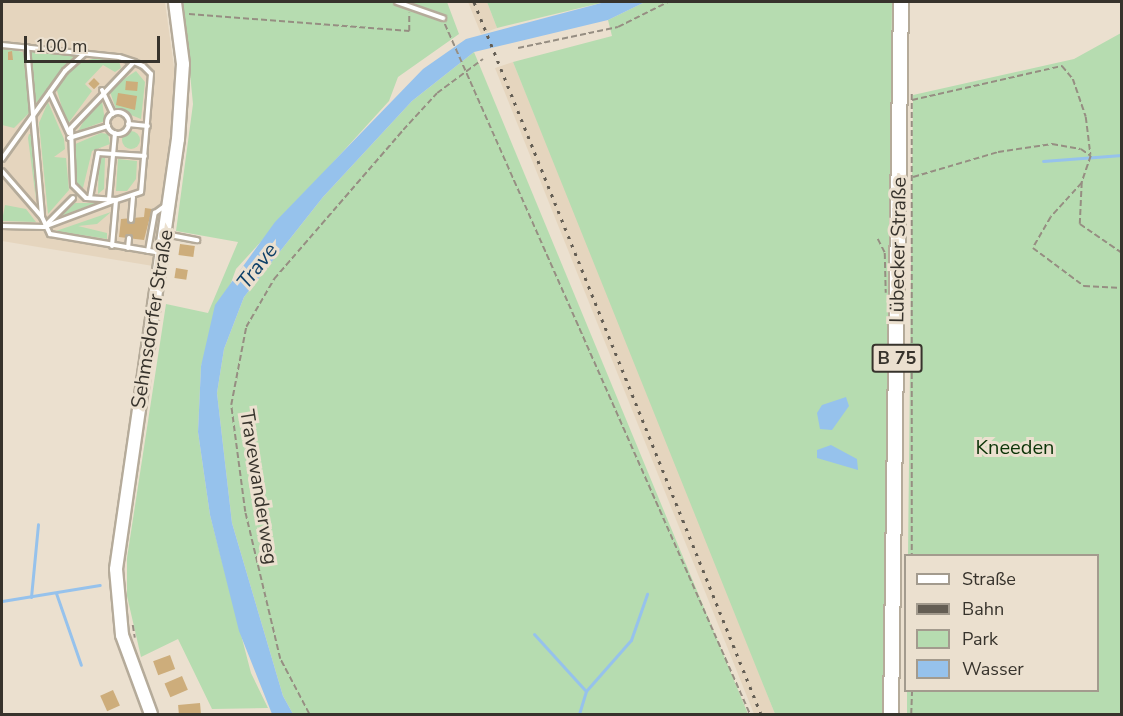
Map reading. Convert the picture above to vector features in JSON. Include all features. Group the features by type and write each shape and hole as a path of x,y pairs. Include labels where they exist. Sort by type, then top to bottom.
{"main road":[{"name":"Sehmsdorfer Straße","path":"151,714 122,635 116,569 165,234 183,77 175,2"},
{"name":"Lübecker Straße","path":"891,714 898,298 906,103 901,2"}],"lane":[{"path":"397,2 443,18"},
{"path":"2,45 85,53 134,62 152,77 141,192 133,197 116,200 44,227 2,226"},
{"path":"27,47 44,227 54,236 161,253"},
{"path":"2,159 50,92 85,53"},
{"path":"69,136 102,90 134,62"},
{"path":"102,90 113,114 108,126"},
{"path":"50,92 69,136 74,190 90,198 116,200"},
{"path":"113,114 123,113 128,124"},
{"path":"109,199 115,133 128,124 148,126"},
{"path":"69,136 108,126"},
{"path":"108,126 115,133"},
{"path":"90,198 96,154 113,152 145,156"},
{"path":"2,171 42,217"},
{"path":"131,220 133,197"},
{"path":"44,227 73,198"},
{"path":"112,246 116,200"},
{"path":"148,251 155,213 169,203"},
{"path":"165,234 197,240"},
{"path":"128,248 129,238"}],"path":[{"path":"518,48 618,27 668,2"},
{"path":"185,14 409,31 409,6"},
{"path":"443,18 748,705 750,714"},
{"name":"Travewanderweg","path":"309,714 280,658 244,512 231,405 238,358 246,327 274,279 437,93 483,59"},
{"path":"912,554 912,178 906,103 1062,66 1073,79 1086,117 1091,156 1082,182 1080,224 1122,253"},
{"path":"912,178 983,156 1052,144 1091,156"},
{"path":"1082,182 1051,217 1033,248 1084,286 1122,288"},
{"path":"878,239 885,253 884,291 898,298"},
{"path":"911,714 912,692"}],"shaded area":[{"path":"2,2 165,2 178,96 153,266 2,241"},
{"path":"468,2 487,2 497,28 481,34"},
{"path":"513,62 646,385 775,714 754,714 495,68"}],"green space":[{"path":"183,2 447,2 459,34 398,77 389,101 236,269 201,366 198,432 210,515 251,673 268,708 212,709 178,639 141,657 127,596 127,558 166,304 208,313 238,242 176,231 193,104"},
{"path":"487,2 605,2 497,28"},
{"path":"645,2 892,2 884,714 775,714 513,62 612,36 608,20"},
{"name":"Kneeden","path":"1121,33 1121,714 907,714 907,692 1099,692 1099,554 908,554 913,95 1074,59"},
{"path":"2,47 26,53 31,111 14,128 2,125"},
{"path":"32,50 74,56 36,103 30,54"},
{"path":"474,52 748,714 293,714 283,696 232,523 217,393 224,349 244,297 323,197 412,101"},
{"path":"100,57 119,61 121,68 115,72 103,65 85,84 92,91 67,125 56,87 76,63"},
{"path":"136,71 145,82 141,119 116,109 109,89"},
{"path":"102,101 105,121 78,131 90,110"},
{"path":"48,102 64,139 65,149 54,157 66,158 69,190 48,214 39,123"},
{"path":"127,131 135,131 140,136 138,147 127,149 122,144 122,136"},
{"path":"101,133 108,134 110,144 92,151 82,192 76,186 73,145"},
{"path":"29,134 33,135 36,200 28,138"},
{"path":"105,157 104,189 98,194 99,159"},
{"path":"118,159 137,161 136,179 127,191 116,191"},
{"path":"75,203 96,203 61,216"},
{"path":"5,205 26,209 36,222 2,221"},
{"path":"111,212 97,224 78,226 107,233 107,239 56,231"}],"water":[{"name":"Trave","path":"605,2 645,2 608,20 474,52 412,101 323,197 244,297 224,349 217,393 232,523 283,696 293,714 272,714 239,631 210,515 198,432 201,366 215,305 275,222 423,69 466,39"},
{"path":"846,397 849,406 832,430 820,429 817,413 822,405"},
{"path":"831,445 857,459 858,470 817,458 817,450"}],"building":[{"path":"12,51 13,60 8,60 8,52"},
{"path":"94,78 100,84 94,89 88,84"},
{"path":"126,81 138,82 137,91 125,90"},
{"path":"118,93 137,96 135,110 116,105"},
{"path":"145,208 152,209 144,240 119,237 121,219 144,217"},
{"path":"180,244 195,246 193,257 178,255"},
{"path":"176,268 188,270 186,280 174,278"},
{"path":"170,655 175,669 158,675 153,661"},
{"path":"182,676 188,690 170,697 165,683"},
{"path":"113,690 120,706 107,711 100,696"},
{"path":"200,703 201,714 179,714 178,705"}],"waterway":[{"path":"1043,161 1122,155"},
{"path":"31,597 38,524"},
{"path":"2,601 100,585"},
{"path":"56,593 81,665"},
{"path":"579,714 586,691 631,640 647,594"},
{"path":"534,634 585,690"}],"railway":[{"path":"474,2 761,714"}]}
